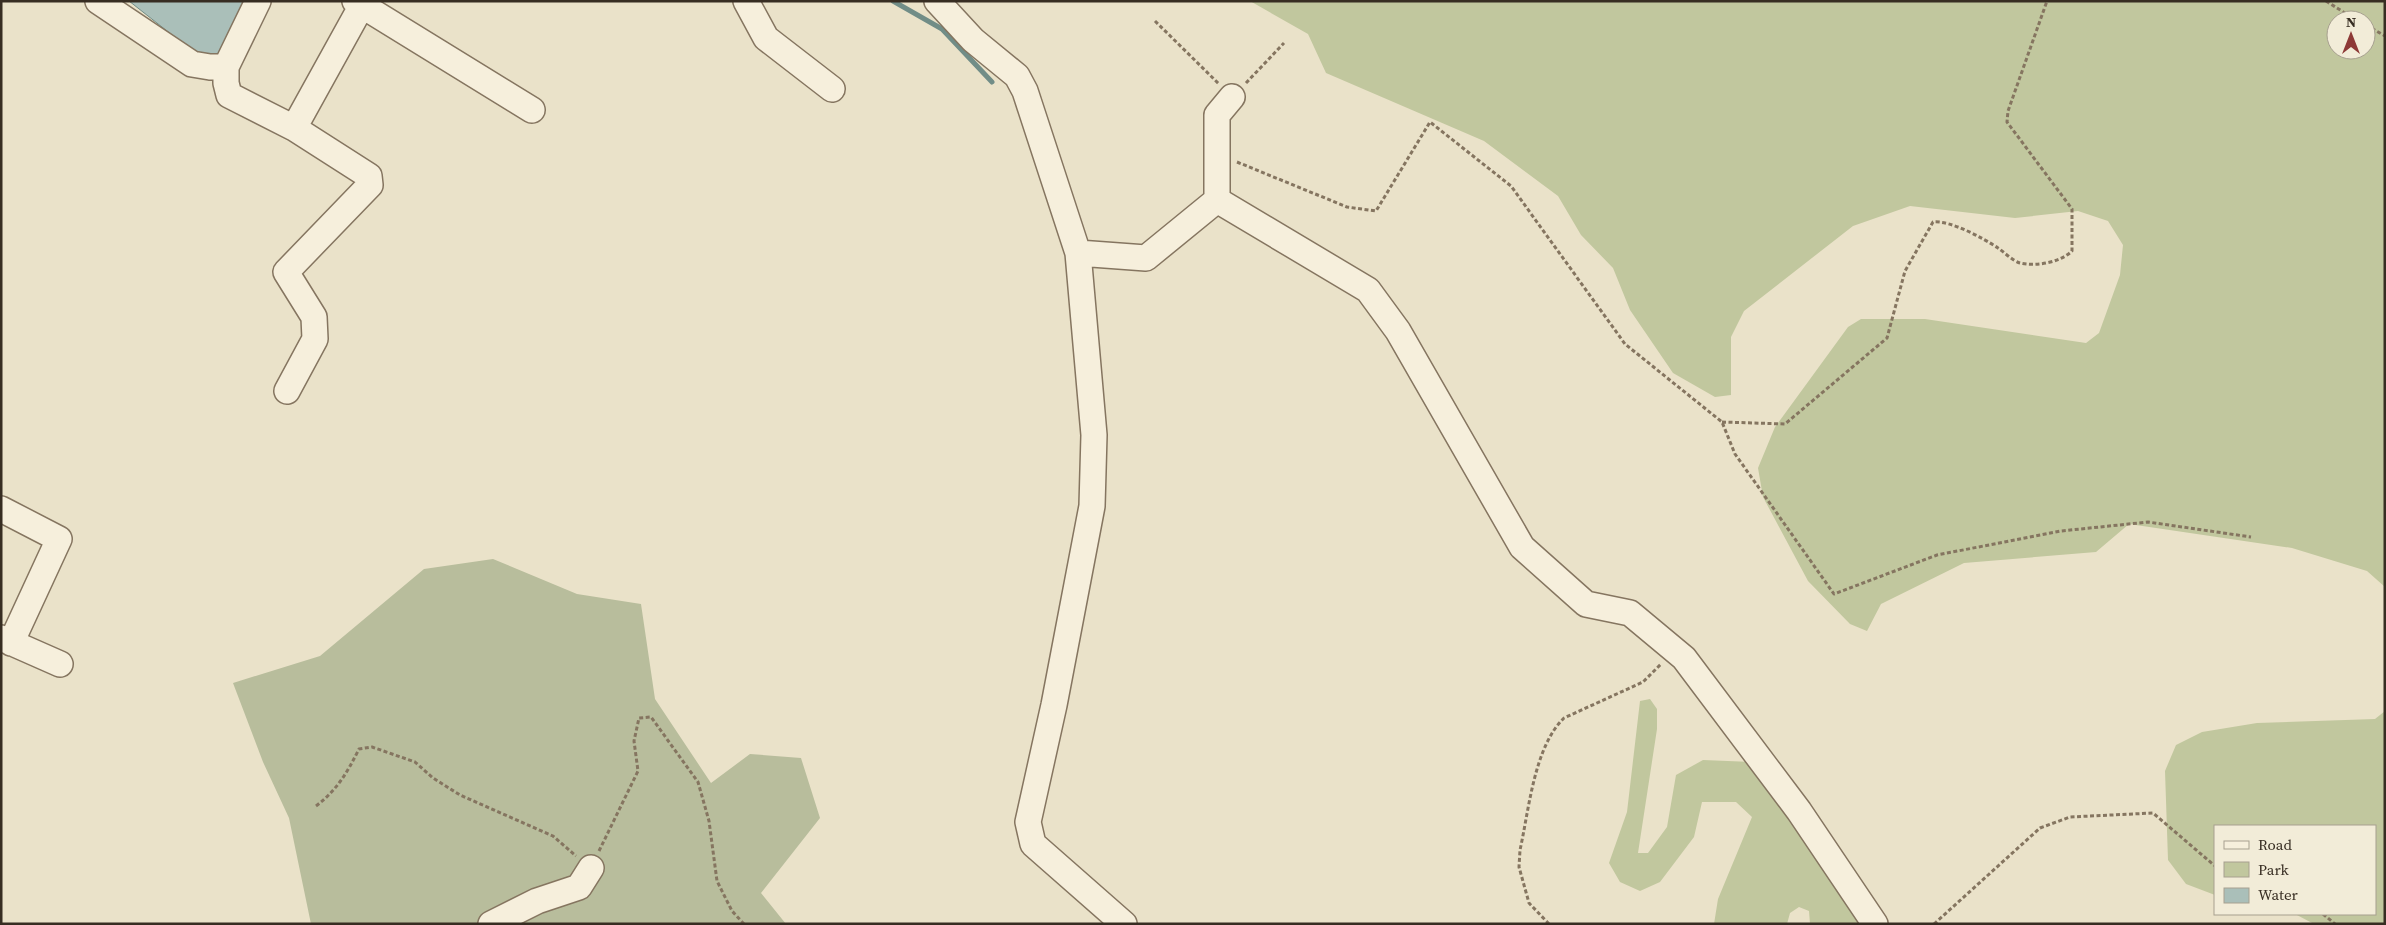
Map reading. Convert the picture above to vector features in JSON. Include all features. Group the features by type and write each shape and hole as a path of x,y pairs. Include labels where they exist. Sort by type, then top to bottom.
{"street":[{"path":"258,1 226,67 226,83 229,96 294,128 369,176 370,185 286,272 314,317 315,339 287,391"},
{"path":"746,1 766,38 832,88"},
{"path":"937,1 973,40 1017,76 1025,91 1078,253 1094,435 1092,506 1054,705 1028,822 1033,844 1124,924"},
{"path":"294,128 358,3 532,110"},
{"path":"108,4 192,64 226,67"},
{"path":"1078,253 1146,258 1217,200 1219,155 1217,115 1232,97"},
{"path":"1217,200 1368,290 1398,331 1522,547 1586,604 1630,613 1684,658 1800,811 1875,924"},
{"path":"1,509 59,539 6,640 60,664"},
{"path":"492,924 537,901 579,886 591,868"}],"path":[{"path":"1722,422 1785,424 1887,338 1904,271 1933,222 1943,221 1990,243 2020,263 2048,263 2064,259 2072,251 2072,209 2007,122 2008,110 2047,1"},
{"path":"2326,1 2340,10"},
{"path":"1155,21 1232,97 1284,43"},
{"path":"1219,155 1346,207 1376,211 1430,122 1511,186 1625,344 1722,422 1735,454 1834,594 1937,555 2062,531 2148,522 2251,537"},
{"path":"1549,924 1529,903 1519,867 1520,850 1543,749 1554,728 1564,718 1643,682 1675,651"},
{"path":"316,806 334,792 359,750 372,747 415,762 433,778 460,795 553,836 591,868 638,771 634,741 639,718 651,717 698,782 709,821 717,881 732,911 744,924"},
{"path":"1934,924 2040,828 2070,816 2153,813 2214,865"},
{"path":"2324,915 2335,924"}],"green space":[{"path":"1250,1 2385,1 2385,587 2367,571 2292,548 2129,524 2096,552 1964,563 1881,604 1867,631 1850,624 1808,581 1763,497 1758,468 1775,427 1848,327 1861,319 1925,319 2086,343 2099,333 2120,275 2123,245 2108,221 2078,211 2015,218 1910,206 1853,226 1744,311 1731,337 1731,395 1715,397 1673,373 1630,310 1613,268 1581,235 1558,196 1484,141 1326,73 1308,34"},
{"path":"493,559 577,594 641,604 655,699 711,783 750,754 801,758 820,818 761,893 786,924 311,924 289,818 263,762 233,683 320,656 424,569"},
{"path":"1650,699 1657,709 1657,729 1638,853 1648,853 1667,827 1676,775 1703,760 1752,762 1872,924 1810,924 1809,911 1799,907 1790,913 1787,924 1714,924 1718,899 1752,817 1736,802 1702,802 1694,837 1660,882 1640,891 1620,882 1609,863 1627,812 1640,701"},
{"path":"2385,711 2385,924 2314,924 2297,915 2376,915 2376,825 2214,825 2214,895 2186,884 2168,860 2165,771 2176,745 2202,732 2257,723 2375,719"}],"water":[{"path":"129,1 245,1 218,54 195,53"}],"waterway":[{"path":"893,1 942,29 992,82"}]}
